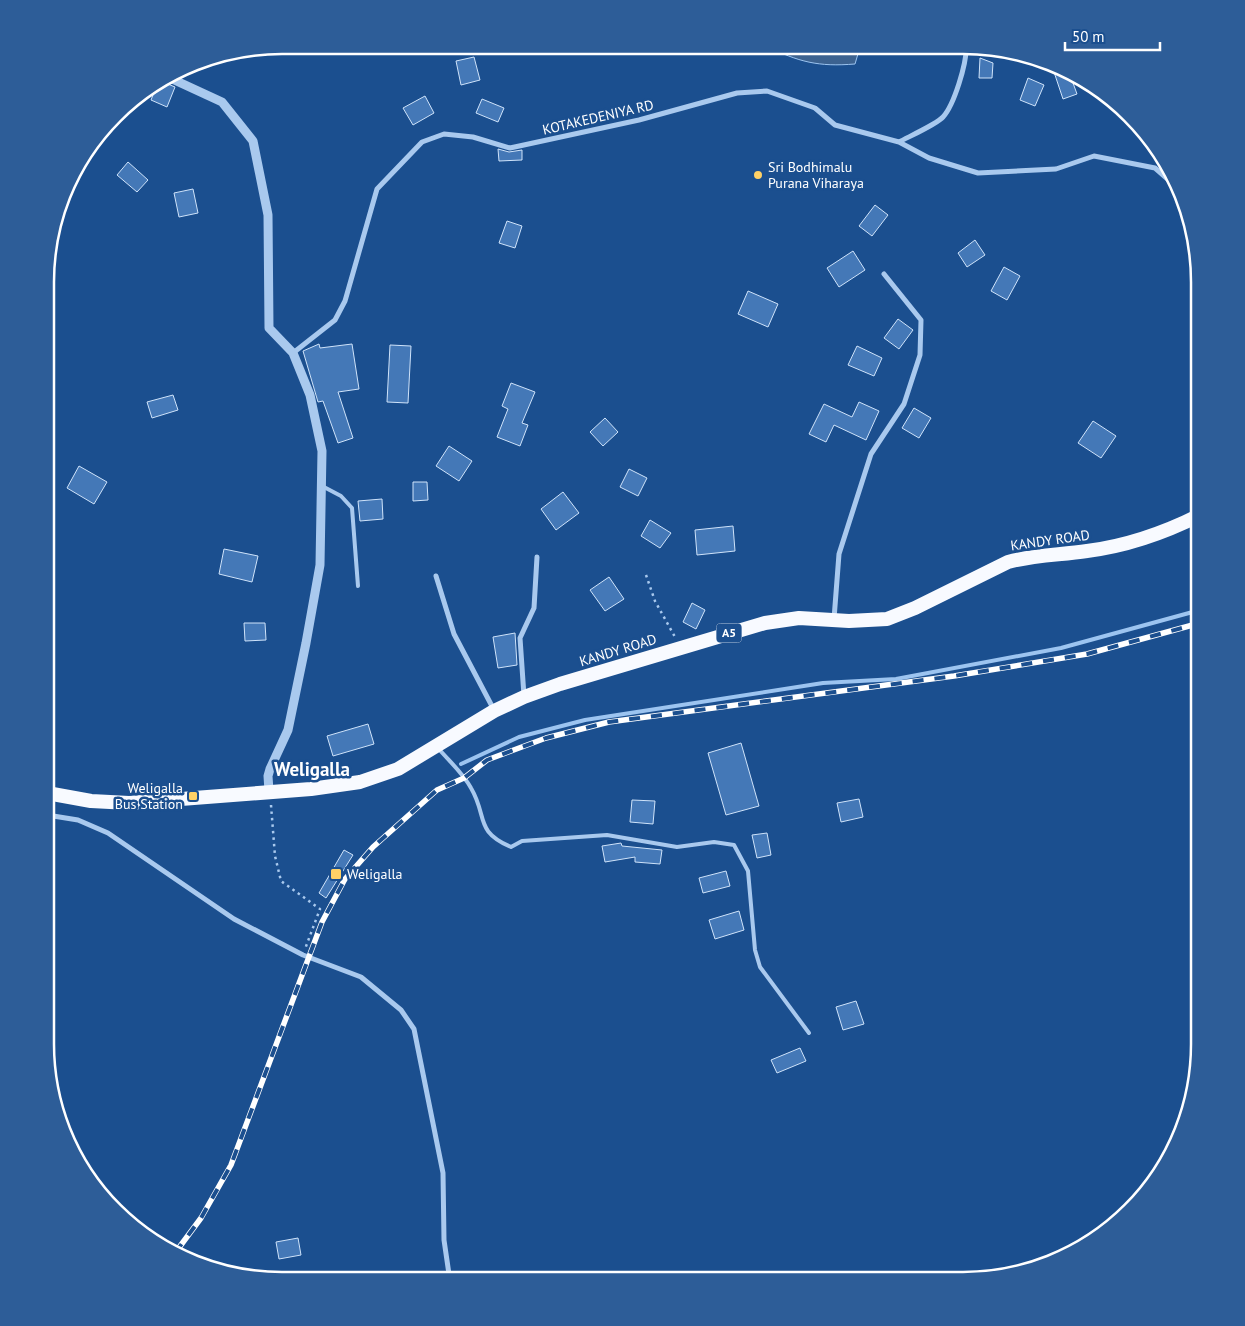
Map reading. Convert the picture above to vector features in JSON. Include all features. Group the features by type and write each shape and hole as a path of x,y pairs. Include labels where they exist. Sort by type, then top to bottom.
{"highway":[{"name":"KANDY ROAD","path":"54,794 91,801 129,803 311,789 360,782 398,769 494,710 524,697 680,648 782,620 887,620 1008,562 1024,558 1085,552 1122,544 1172,529 1191,520"}],"street":[{"path":"898,142 943,117 960,81 967,59 967,54"},
{"path":"175,80 222,102 253,141 268,215 269,328 293,353 310,395 322,451 320,565 288,730 270,769 268,776 269,791"},
{"name":"KOTAKEDENIYA RD","path":"293,353 335,320 345,301 377,189 422,142 444,134 473,137 510,148 639,120 737,93 767,91 815,108 836,125 898,142 929,158 978,173 1056,170 1094,156 1155,168 1166,177"},
{"path":"834,620 839,554 871,454 904,404 920,355 920,320 884,274"},
{"path":"524,697 520,638 534,608 537,557"},
{"path":"436,576 454,634 494,710"},
{"path":"54,816 78,820 108,833 234,919 303,955 361,977 401,1010 414,1029 443,1173 444,1240 449,1272"}],"lane":[{"path":"320,484 341,496 352,508 358,586"},
{"path":"437,746 472,788 487,832 497,841 511,847 522,841 607,835 677,847 714,842 734,845 748,871 755,950 760,967 809,1033"}],"path":[{"path":"646,575 655,601 680,648"},
{"path":"269,791 274,828 275,856 281,881 320,909 303,955"}],"water":[{"path":"784,54 858,54 855,64 830,65 799,60"}],"building":[{"path":"474,57 480,80 461,85 456,61"},
{"path":"980,58 993,63 992,78 979,78"},
{"path":"1054,72 1072,81 1077,94 1063,99"},
{"path":"1028,78 1044,85 1035,106 1020,100"},
{"path":"167,84 175,87 167,107 151,100 154,93"},
{"path":"425,96 434,113 413,125 403,108"},
{"path":"482,99 504,108 498,122 476,113"},
{"path":"498,149 509,152 522,150 522,160 499,161"},
{"path":"128,162 148,180 137,192 117,175"},
{"path":"193,189 198,213 179,217 174,193"},
{"path":"875,205 888,215 872,236 859,226"},
{"path":"507,221 522,226 515,248 499,243"},
{"path":"975,240 985,255 967,267 958,253"},
{"path":"853,251 865,270 839,287 827,268"},
{"path":"1004,267 1020,276 1007,300 991,291"},
{"path":"748,291 778,304 768,327 738,314"},
{"path":"898,319 913,330 899,349 884,338"},
{"path":"319,344 320,348 352,344 359,389 338,392 353,438 338,443 323,401 318,402 303,351"},
{"path":"390,345 411,346 408,403 387,402"},
{"path":"857,346 882,358 874,376 848,365"},
{"path":"511,383 535,392 522,423 528,425 520,446 497,437 508,409 502,406"},
{"path":"173,395 178,410 152,418 147,402"},
{"path":"859,402 879,411 866,440 834,425 826,442 809,434 824,404 852,417"},
{"path":"914,408 931,418 919,438 902,428"},
{"path":"605,418 618,432 603,446 590,432"},
{"path":"1093,421 1116,436 1101,458 1078,443"},
{"path":"449,446 472,461 459,481 436,466"},
{"path":"79,466 107,482 94,504 67,488"},
{"path":"629,469 647,478 638,496 620,487"},
{"path":"413,482 427,482 428,500 413,501"},
{"path":"563,492 579,513 556,530 541,509"},
{"path":"382,499 383,519 360,521 358,501"},
{"path":"650,520 671,533 660,548 641,536"},
{"path":"733,526 735,551 697,555 695,530"},
{"path":"224,549 258,556 252,582 219,574"},
{"path":"609,577 624,599 605,611 590,590"},
{"path":"692,603 705,610 696,629 683,622"},
{"path":"244,623 265,623 266,640 245,641"},
{"path":"515,633 517,665 498,668 493,637"},
{"path":"368,724 374,744 333,756 327,736"},
{"path":"741,743 759,806 726,815 708,753"},
{"path":"859,799 863,817 841,822 837,803"},
{"path":"632,800 655,801 653,824 630,822"},
{"path":"767,833 771,855 757,858 752,835"},
{"path":"621,843 622,846 662,850 660,864 635,862 635,857 605,862 602,846"},
{"name":"Weligalla","path":"344,850 353,855 326,898 319,893"},
{"path":"726,871 730,886 703,893 699,878"},
{"path":"739,911 744,930 715,939 709,920"},
{"path":"856,1001 864,1024 843,1030 836,1007"},
{"path":"800,1048 806,1061 777,1073 771,1060"},
{"path":"298,1238 301,1255 279,1259 276,1242"}],"waterway":[{"path":"461,764 519,737 585,720 823,683 896,679 1061,648 1191,612"}],"railway":[{"path":"179,1248 201,1218 231,1165 322,922 345,879 373,847 437,790 464,778 487,760 546,738 609,722 954,676 1087,654 1191,625"}],"place":[{"name":"Sri Bodhimalu Purana Viharaya","path":"758,175"},
{"name":"Weligalla Bus Station","path":"193,796"},
{"name":"Weligalla","path":"336,874"}],"district":[{"name":"Weligalla","path":"312,769"}]}
